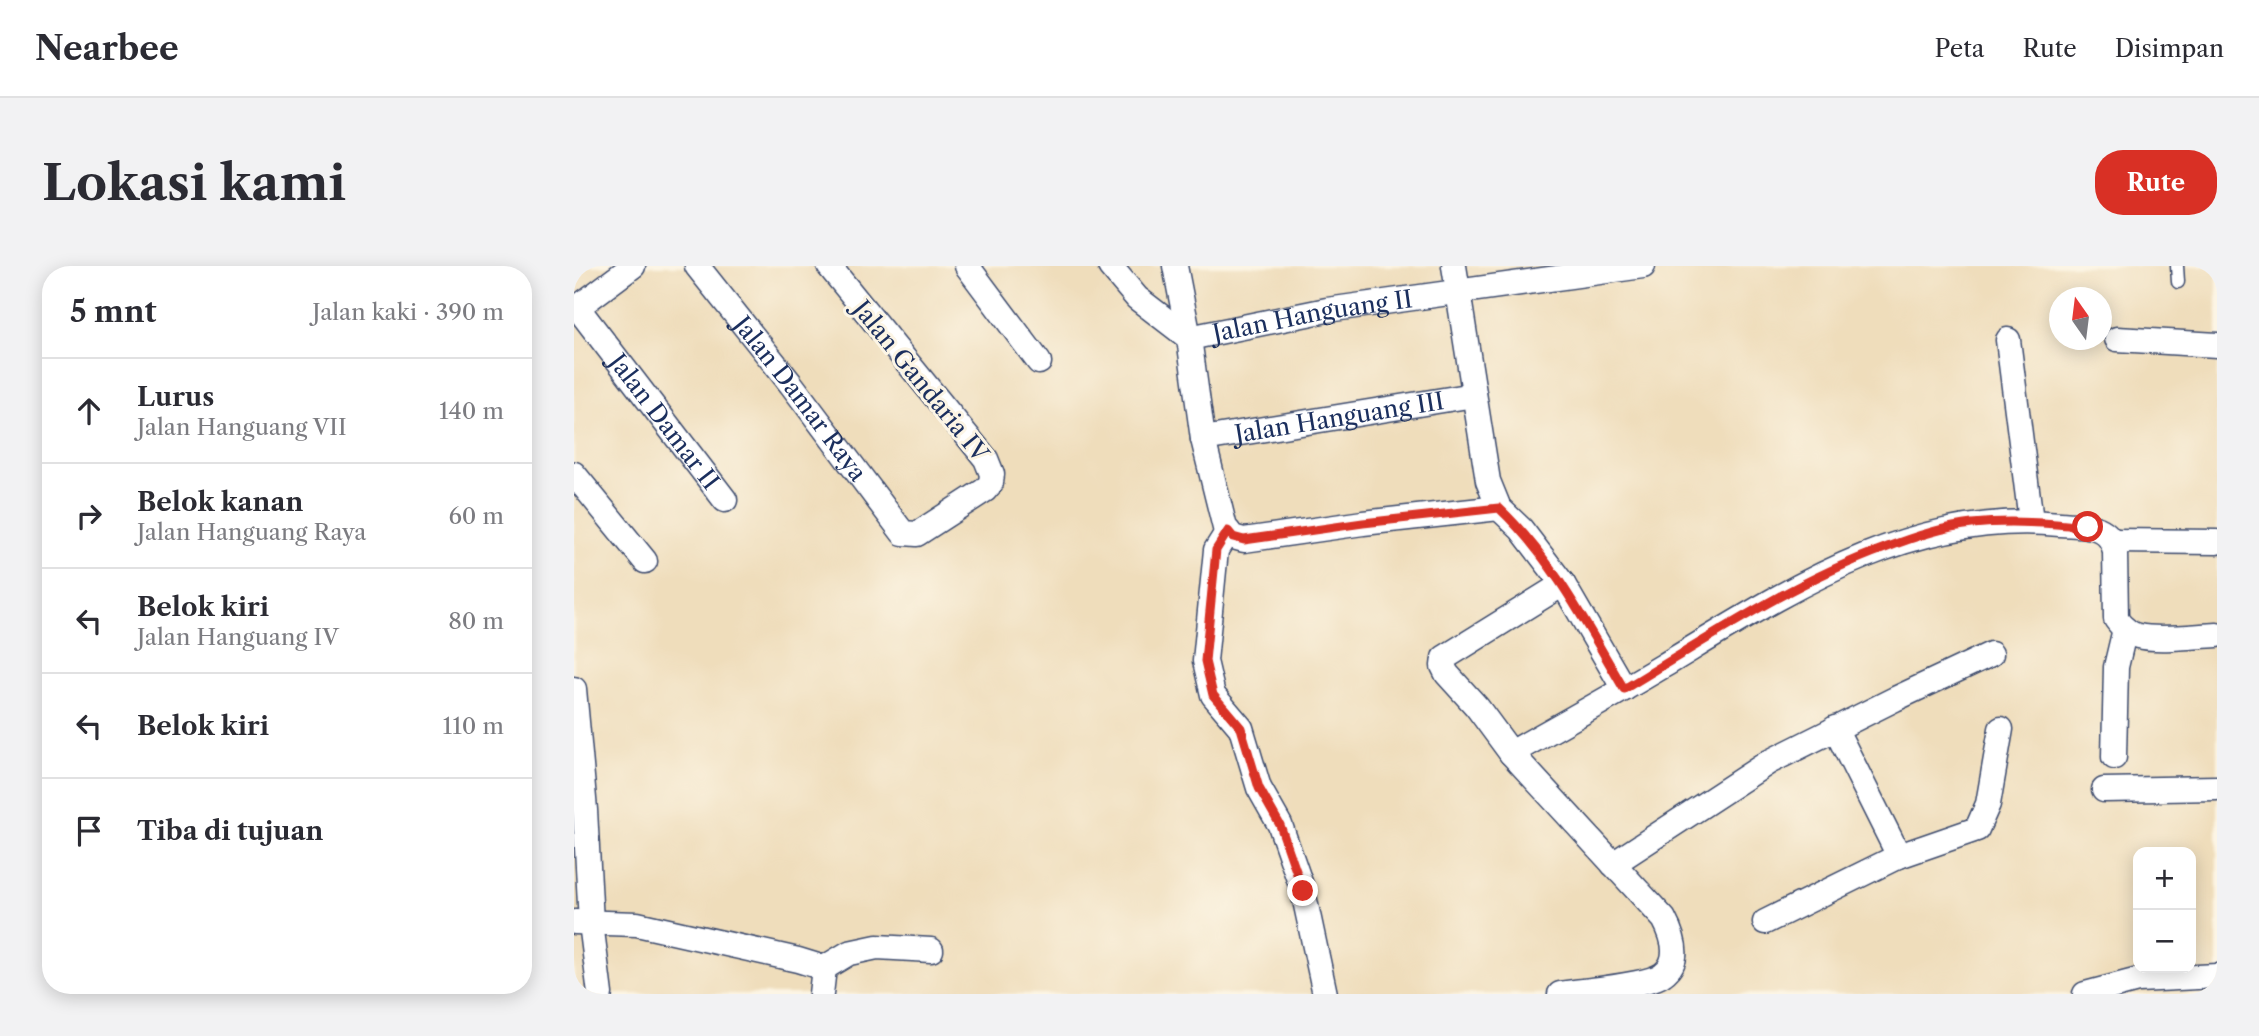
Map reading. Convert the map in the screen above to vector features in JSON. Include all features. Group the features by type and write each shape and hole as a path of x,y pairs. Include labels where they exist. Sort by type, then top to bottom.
{"street":[{"path":"576,308 632,266"},
{"name":"Jalan Damar Raya","path":"697,266 791,384 903,533"},
{"name":"Jalan Gandaria IV","path":"828,266 986,459 991,469 991,483 985,490 916,534 903,533"},
{"path":"967,266 1039,362"},
{"path":"1110,266 1137,298 1189,338"},
{"path":"1175,266 1189,338 1203,439 1230,534"},
{"path":"1454,266 1488,481 1499,508 1521,529 1563,584 1624,689"},
{"name":"Jalan Hanguang II","path":"1189,338 1327,310 1643,266"},
{"name":"Jalan Damar II","path":"576,308 724,500"},
{"path":"2117,339 2217,345"},
{"path":"2008,340 2031,521"},
{"name":"Jalan Hanguang III","path":"1203,439 1474,395"},
{"path":"574,474 645,561"},
{"path":"1230,534 1244,540 1499,508"},
{"path":"1511,753 1760,607 1847,562 1911,538 1970,524 2031,521 2088,527 2107,533 2113,541 2120,624 2114,757"},
{"path":"1230,534 1216,550 1205,661 1213,695 1241,728 1259,788 1280,825 1303,891 1325,994"},
{"path":"2113,541 2217,542"},
{"path":"1560,994 1641,982 1662,974 1670,964 1675,950 1673,936 1664,919 1511,753 1443,666 1444,658 1563,584"},
{"path":"2120,624 2136,636 2217,635"},
{"path":"1613,864 1769,762 1991,654"},
{"path":"575,694 582,923 600,994"},
{"path":"1835,728 1899,856"},
{"path":"1765,922 1899,856 1977,829 1988,804 2001,729"},
{"path":"2104,789 2217,788"},
{"path":"582,923 637,924 824,968 849,953 877,947 931,950"},
{"path":"821,994 824,968"},
{"path":"2085,994 2138,980 2217,976"}],"lane":[{"path":"2177,266 2178,282"}],"route":[{"path":"1303,891 1280,825 1259,788 1241,728 1213,695 1205,661 1216,550 1228,531 1233,537 1244,540 1499,508 1521,529 1563,584 1624,689 1760,607 1847,562 1911,538 1970,524 2031,521 2088,527"}]}
